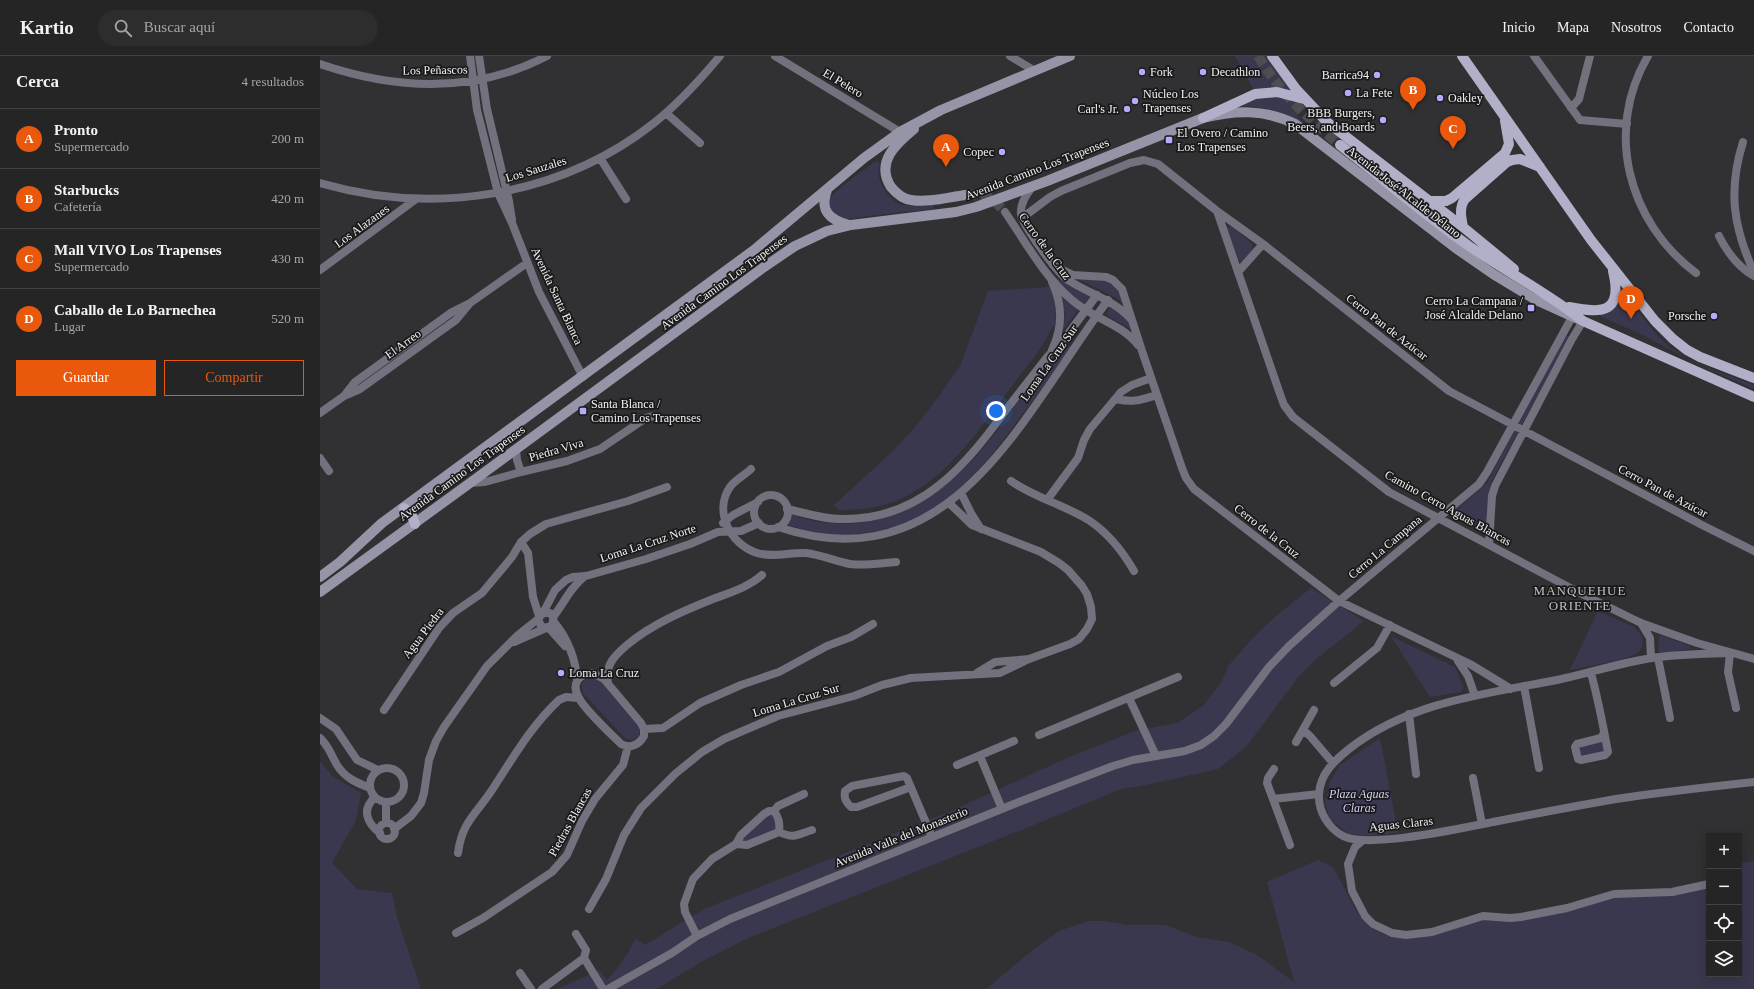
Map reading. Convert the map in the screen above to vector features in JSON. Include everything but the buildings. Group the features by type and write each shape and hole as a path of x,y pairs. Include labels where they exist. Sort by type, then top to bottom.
{"main road":[{"name":"Avenida Camino Los Trapenses","path":"320,576 340,562 382,523 583,377 754,250 864,158 900,132 930,115 1070,56"},
{"path":"1272,56 1304,99 1340,133 1463,227 1506,262 1534,288"},
{"path":"1462,56 1612,269 1664,331 1680,345 1700,357 1754,378"},
{"path":"1203,118 1255,94 1277,92 1304,99"},
{"name":"Avenida José Alcalde Délano","path":"1203,118 1228,112 1252,112 1274,116 1295,124 1463,254 1514,288 1572,317 1754,397"},
{"path":"930,115 900,140 888,155 885,169 889,183 898,194 913,200 966,195"},
{"path":"1430,201 1446,201 1452,198 1505,153 1509,144 1504,116"},
{"name":"Avenida Camino Los Trapenses","path":"320,592 470,484 787,251 820,234 851,225 956,212 976,207 1033,186 1203,118"},
{"name":"Avenida José Alcalde Délano","path":"1340,146 1469,245 1534,288 1563,305 1583,321"},
{"path":"1463,227 1461,207 1465,198 1507,162 1520,159 1540,167"},
{"path":"827,190 824,201 826,212 834,219 851,225"},
{"path":"1563,305 1589,311 1599,311 1607,308 1613,302 1615,295 1615,283 1612,269"},
{"path":"404,508 411,513 415,524"}],"street":[{"name":"Avenida Santa Blanca","path":"470,56 483,138 498,193 527,263 553,320 583,377"},
{"name":"Avenida Santa Blanca","path":"479,56 493,138 507,191 512,224"},
{"name":"Los Peñascos","path":"320,64 369,78 400,83 438,85 482,80 517,70 547,56"},
{"name":"Los Sauzales","path":"320,183 369,195 416,199 462,198 498,193 557,177 600,158 628,142 666,113 697,83 720,56"},
{"name":"El Pelero","path":"775,56 900,132"},
{"path":"1534,56 1577,118 1583,121 1627,124"},
{"path":"1571,108 1579,99 1590,56"},
{"path":"1648,56 1636,83 1629,110 1627,124 1627,150 1630,176 1643,212 1666,246 1696,273"},
{"path":"1012,57 1034,71"},
{"path":"1012,57 1018,66 1015,79"},
{"path":"666,113 700,143"},
{"path":"1743,142 1734,180 1734,207 1742,247 1754,272"},
{"path":"600,158 626,199"},
{"name":"Cerro Pan de Azúcar","path":"1022,218 1050,197 1061,191 1130,163 1144,160 1158,164 1217,211 1263,244 1449,391 1754,551"},
{"name":"Cerro de la Cruz","path":"1033,186 1022,205 1022,218 1053,265 1068,280 1108,300 1120,308 1133,321"},
{"name":"Los Alazanes","path":"320,270 416,199"},
{"name":"Camino Cerro Aguas Blancas","path":"1217,211 1280,394 1288,412 1293,417 1389,492 1578,592 1641,622 1662,630 1694,642 1754,659"},
{"name":"Cerro de la Cruz","path":"1005,212 1048,274 1072,300 1086,310 1126,333 1134,339 1142,351"},
{"path":"1719,236 1732,257 1744,269 1754,276"},
{"path":"1238,272 1263,244"},
{"name":"El Arreo","path":"320,413 344,396 352,385 452,312 470,303 527,263"},
{"name":"Cerro de la Cruz","path":"1053,265 1069,274 1099,276 1113,280 1122,289 1184,473 1194,489 1339,600 1458,660 1470,664 1511,689"},
{"name":"Loma La Cruz Sur","path":"1048,274 1060,304 1061,322 1057,339 1048,356"},
{"name":"Loma La Cruz Sur","path":"787,509 831,519 851,519 885,514 917,500 951,475 973,454 1048,356 1062,342 1097,295"},
{"name":"Loma La Cruz Sur","path":"758,523 767,528 778,527 821,538 847,539 873,537 902,528 949,503 982,474 996,457 1108,300"},
{"name":"Cerro La Campana","path":"1214,736 1232,717 1269,667 1289,646 1339,600 1478,484 1487,472 1572,317"},
{"path":"1489,544 1494,486 1583,321"},
{"path":"1047,500 1078,458 1084,440 1090,429 1121,392 1126,388 1151,378"},
{"path":"1116,399 1129,402 1157,395"},
{"name":"Piedra Viva","path":"470,484 485,482 567,462 600,449 646,418 654,416 660,418"},
{"name":"Piedra Viva","path":"516,450 517,460 521,472"},
{"path":"320,458 330,471"},
{"path":"751,469 731,486 724,506 725,520 729,532 746,548 765,555 792,553 810,554 857,564 896,562"},
{"path":"1011,481 1031,493 1089,520 1098,527 1122,552 1134,571"},
{"name":"Agua Piedra","path":"384,710 439,628 453,612 482,593 512,556 521,542 530,534 546,524 628,501 668,487"},
{"path":"961,493 971,513 982,528"},
{"path":"718,532 725,520 758,502 765,496 775,496 783,500 787,509 786,518 778,527"},
{"path":"758,502 754,510 758,523"},
{"name":"Loma La Cruz Sur","path":"589,909 606,879 624,835 641,808 702,752 724,739 778,716 854,696 882,685 911,678 977,674 988,675 1000,673 1029,659 1058,650 1079,639 1087,629 1092,619 1090,602 1087,594 1076,578 1059,563 1041,552 967,522 949,503"},
{"name":"Loma La Cruz Norte","path":"394,829 411,816 421,802 424,793 429,760 436,741 444,727 480,675 518,635 540,616 549,598 560,585 573,577 586,576 646,559 690,544 718,532 741,531 758,523"},
{"path":"521,542 528,553 533,597 540,616 539,624 550,623"},
{"path":"458,854 461,838 466,824 492,791 528,735 577,682 580,676 590,674 610,662 631,642 651,628 684,611 751,584 762,575"},
{"name":"Loma La Cruz Norte","path":"510,644 550,623 562,606 567,594 586,576"},
{"path":"540,616 547,612 550,623 569,649 574,660 578,698 618,741 628,746 636,745 644,736 644,729 641,723 601,677 590,674 574,660"},
{"path":"1641,622 1650,638 1670,718"},
{"path":"644,729 663,728 700,703 741,685 779,672 827,646 851,637 873,624"},
{"path":"1334,683 1374,651 1380,644 1390,625"},
{"path":"1650,638 1662,630"},
{"path":"1692,654 1696,648 1694,642"},
{"path":"1730,653 1728,672 1736,708"},
{"name":"Aguas Claras","path":"1730,653 1692,654 1655,658 1591,673 1439,704 1410,714 1368,736 1333,763 1325,774 1319,794 1321,810 1331,827 1348,838 1362,841 1441,832 1676,790 1754,782"},
{"name":"Loma La Cruz Sur","path":"977,674 995,662 1029,659"},
{"path":"1458,660 1468,676 1475,696"},
{"path":"608,684 607,672 610,662"},
{"path":"1591,673 1604,733"},
{"path":"1039,735 1178,677"},
{"path":"1524,686 1539,768"},
{"path":"559,700 566,697 578,698"},
{"path":"1129,698 1156,756"},
{"path":"1296,742 1314,710"},
{"path":"1410,714 1416,774"},
{"path":"320,718 336,729 357,760 378,770 388,768 394,769 400,774 403,779 404,786 401,794 393,800 386,802 375,796 370,788 353,780 342,772 328,746 320,738"},
{"path":"1303,730 1333,763"},
{"name":"Avenida Valle del Monasterio","path":"608,989 697,936 730,919 1002,809 1113,766 1133,760 1189,749 1214,736"},
{"path":"957,765 1014,741"},
{"name":"Piedras Blancas","path":"456,933 483,918 552,872 562,862 590,807 604,787 623,765 628,746"},
{"path":"980,756 1002,809"},
{"path":"1274,769 1267,781 1290,845"},
{"path":"370,788 371,779 378,770"},
{"path":"911,787 857,807 851,807 846,802 844,797 845,791 852,786 904,776 907,778 911,787 932,837"},
{"path":"1473,778 1482,824"},
{"path":"697,936 685,912 684,904 693,879 712,859 736,844 741,835 764,814 769,811 774,811 778,806 804,794"},
{"path":"1273,799 1319,794"},
{"path":"375,796 368,805 368,820 373,828 384,838 389,838 393,835 394,829 390,824 386,823"},
{"path":"386,802 386,823"},
{"path":"774,811 779,818 779,832"},
{"path":"380,833 380,828 386,823"},
{"path":"736,844 746,846 779,832 789,837 794,837 812,830"},
{"path":"1362,841 1355,847 1348,864 1352,891 1365,916 1373,924 1392,933 1406,935 1432,932 1483,916 1521,917 1567,908 1614,894 1680,891 1706,885"},
{"path":"542,989 584,958 586,950 576,934"},
{"path":"584,958 603,989"},
{"path":"520,973 531,989"}],"green space":[{"path":"1235,56 1267,56 1292,91 1255,91"},
{"path":"1271,95 1297,101 1306,108 1297,116 1306,125 1305,127 1276,112 1244,106 1241,104 1243,102"},
{"path":"876,161 880,163 879,172 882,184 892,199 907,206 934,204 933,209 859,217 837,222 826,201 846,183"},
{"path":"966,199 959,200 934,203"},
{"path":"1231,226 1252,244 1252,250 1241,262 1239,261 1227,228"},
{"path":"1051,272 1058,279 1090,295 1091,297 1085,305 1069,293"},
{"path":"1076,278 1113,282 1123,293 1127,308 1118,299"},
{"path":"1051,287 1056,312 1055,327 1052,327 1033,358 975,436 961,452 930,481 914,492 896,501 868,508 839,510 834,505 892,452 916,426 940,395 961,364 988,291"},
{"path":"1620,290 1659,337 1674,350 1695,362 1754,385 1754,389 1697,364 1639,333 1600,316 1600,314"},
{"path":"1061,292 1079,309 1063,330 1065,315"},
{"path":"1111,306 1129,322 1134,331 1106,315"},
{"path":"1564,334 1569,337 1490,484 1486,533 1450,515 1487,483"},
{"path":"1066,345 1071,346 1058,366 986,462 952,495 933,508 912,520 890,528 846,535 809,531 790,526 788,523 790,517 793,515 823,522 853,523 881,519 907,509 932,494 956,476 977,455 1037,377"},
{"path":"1311,588 1364,621 1315,660 1299,676 1246,747 1218,769 1121,789 748,938 701,962 657,989 557,989 599,970 607,980 623,961 635,939 645,945 704,909 949,812 1069,757 1135,731 1177,723 1204,705 1221,682 1229,665 1251,640 1277,615"},
{"path":"1598,611 1634,627 1641,636 1643,643 1642,647 1632,656 1570,670"},
{"path":"1661,635 1690,646 1691,649 1660,653 1658,650 1659,637"},
{"path":"1393,637 1455,667 1464,688 1461,692 1430,697 1392,638"},
{"path":"589,677 595,677 602,680 640,725 639,736 632,740 626,739 583,693 581,684"},
{"name":"Plaza Aguas Claras","path":"1380,738 1398,833 1365,836 1349,834 1330,820 1325,803 1330,782 1340,765"},
{"path":"1602,741 1606,751 1581,758 1579,746"},
{"path":"320,761 332,776 361,793 356,820 332,863 357,889 392,893 397,917 421,989 320,989"},
{"path":"768,814 775,815 776,831 750,842 742,842 742,839"},
{"path":"1318,860 1333,867 1357,912 1370,927 1385,935 1403,938 1484,917 1514,920 1614,897 1706,885 1706,977 1742,977 1742,863 1754,861 1754,989 986,989 1034,949 1059,931 1089,921 1105,921 1128,925 1166,925 1196,937 1229,942 1257,955 1294,982 1267,882"}],"tunnel":[{"path":"1258,56 1276,82 1295,104 1340,145"},
{"path":"966,195 988,197 1005,212"}],"place":[{"name":"Fork","path":"1142,72"},
{"name":"Decathlon","path":"1203,72"},
{"name":"Barrica94","path":"1377,75"},
{"name":"La Fete","path":"1348,93"},
{"name":"Oakley","path":"1440,98"},
{"name":"Núcleo Los Trapenses","path":"1135,101"},
{"name":"Carl's Jr.","path":"1127,109"},
{"name":"Starbucks","path":"1413,110"},
{"name":"BBB Burgers, Beers, and Boards","path":"1383,120"},
{"name":"El Overo / Camino Los Trapenses","path":"1169,140"},
{"name":"Mall VIVO Los Trapenses","path":"1453,149"},
{"name":"Copec","path":"1002,152"},
{"name":"Pronto","path":"946,167"},
{"name":"Cerro La Campana / José Alcalde Delano","path":"1531,308"},
{"name":"Porsche","path":"1714,316"},
{"name":"Caballo de Lo Barnechea","path":"1631,319"},
{"name":"Santa Blanca / Camino Los Trapenses","path":"583,411"},
{"name":"Loma La Cruz","path":"561,673"}],"district":[{"name":"MANQUEHUE ORIENTE","path":"1580,598"}]}
